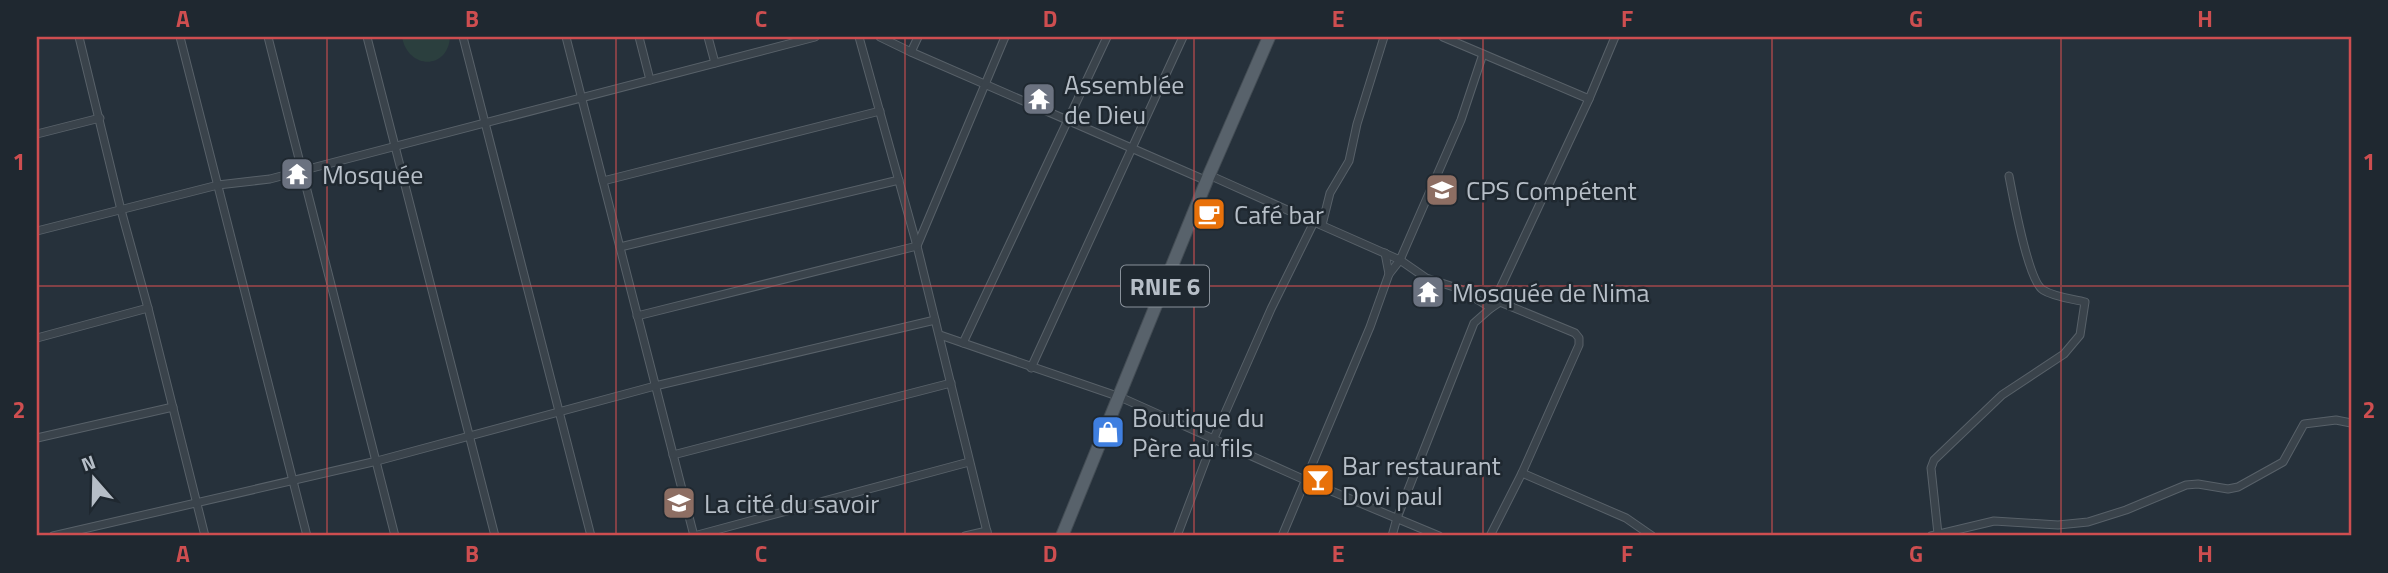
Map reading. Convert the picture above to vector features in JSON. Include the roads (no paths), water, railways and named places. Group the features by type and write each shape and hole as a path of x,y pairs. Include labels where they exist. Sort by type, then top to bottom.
{"main road":[{"name":"RNIE 6","path":"1062,536 1208,178 1269,37"}],"street":[{"path":"79,37 205,536"},
{"path":"180,37 307,536"},
{"path":"268,37 395,536"},
{"path":"367,37 495,536"},
{"path":"463,37 591,536"},
{"path":"566,37 694,536 970,462"},
{"path":"639,37 650,80"},
{"path":"708,37 715,64"},
{"path":"37,231 218,186 270,179 715,64 789,40 815,37"},
{"path":"859,37 900,180 987,533 965,536"},
{"path":"880,37 1132,149 1385,253 1426,278 1460,289 1491,307"},
{"path":"911,52 918,37"},
{"path":"917,246 1004,37"},
{"path":"963,343 1107,37"},
{"path":"1031,368 1183,37"},
{"path":"1177,536 1214,438 1271,309 1349,161 1357,124 1384,37"},
{"path":"1443,37 1589,99"},
{"path":"1491,307 1589,99 1615,37"},
{"path":"1282,536 1365,339 1389,274 1400,260 1439,174 1483,54"},
{"path":"603,181 880,111"},
{"path":"37,134 100,118"},
{"path":"2009,176 2036,284 2042,290 2085,302 2084,322 2081,335 2064,354 2002,395 1934,460 1931,468 1934,535 1994,522 2058,525 2088,522 2126,510 2186,485 2198,484 2228,489 2283,462 2304,424 2336,420 2351,423"},
{"path":"620,247 900,180"},
{"path":"637,316 917,246"},
{"path":"1385,253 1389,274"},
{"path":"1392,536 1397,517 1474,323 1500,302 1575,333 1579,338 1579,345 1522,473 1490,536"},
{"path":"37,338 148,308"},
{"path":"53,536 377,461 655,386 935,320"},
{"path":"940,335 1120,397 1305,480 1439,536"},
{"path":"673,455 951,383"},
{"path":"37,438 173,407"},
{"path":"1522,473 1626,518 1652,536"}],"place":[{"name":"Assemblée de Dieu","path":"1039,99"},
{"name":"Mosquée","path":"297,174"},
{"name":"CPS Compétent","path":"1442,190"},
{"name":"Café bar","path":"1209,214"},
{"name":"Mosquée de Nima","path":"1428,292"},
{"name":"Boutique du Père au fils","path":"1108,432"},
{"name":"Bar restaurant Dovi paul","path":"1318,480"},
{"name":"La cité du savoir","path":"679,503"}]}
